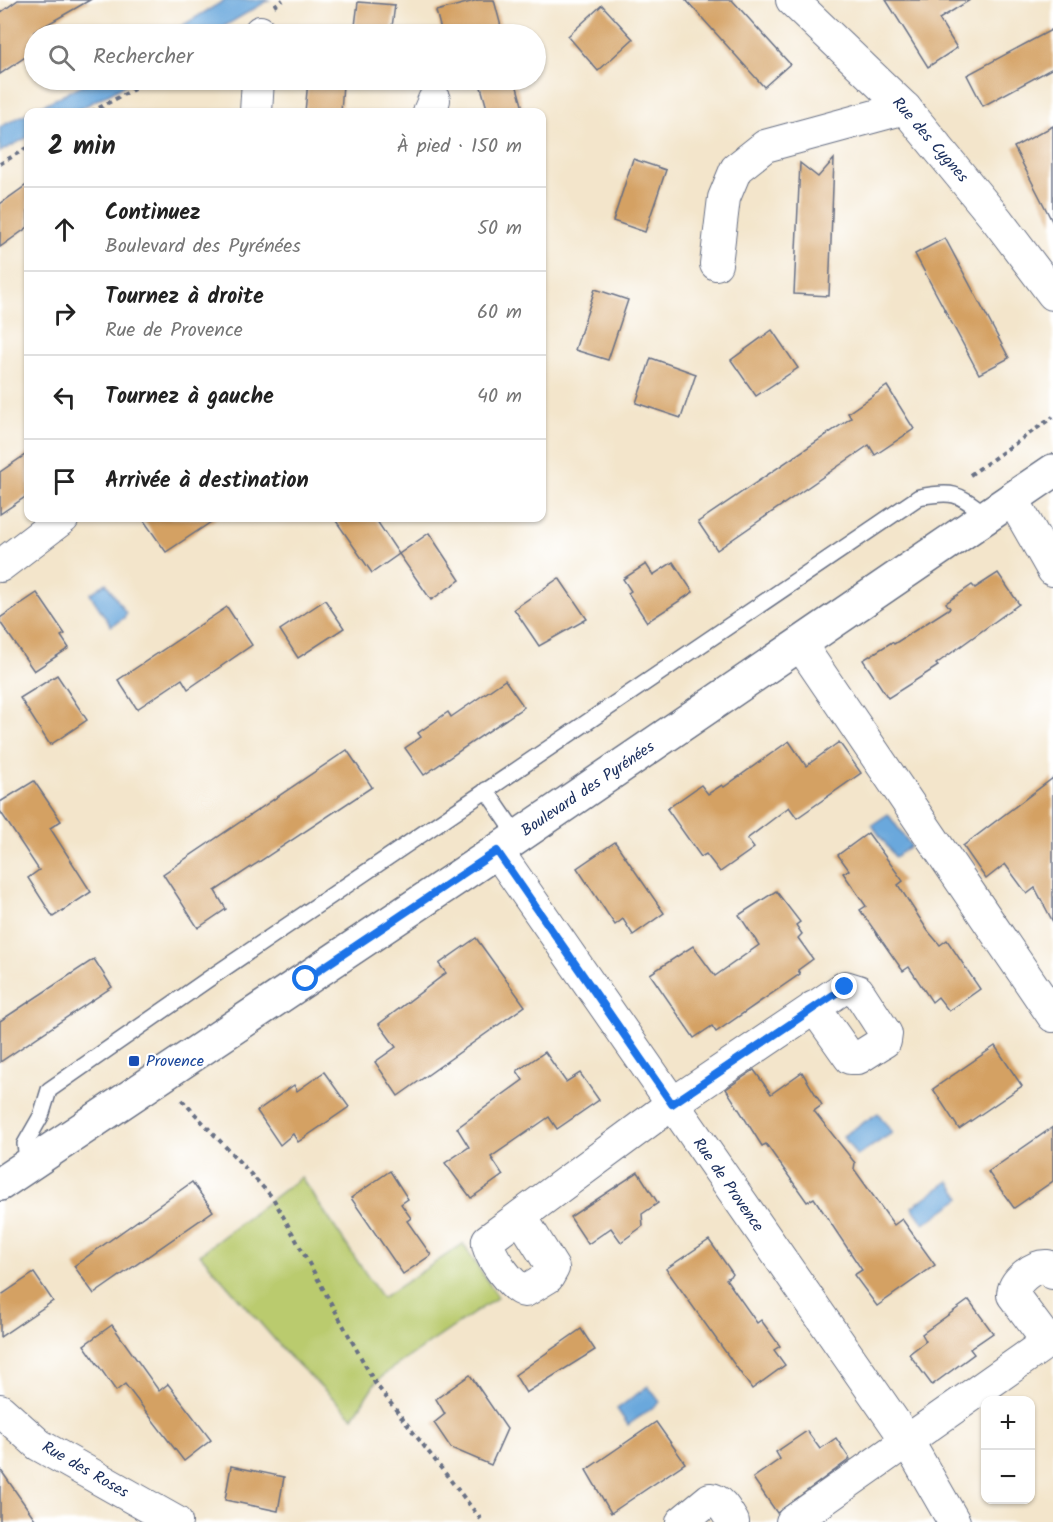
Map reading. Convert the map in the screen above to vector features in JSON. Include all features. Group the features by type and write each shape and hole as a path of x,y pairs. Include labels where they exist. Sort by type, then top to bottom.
{"street":[{"name":"Rue des Cygnes","path":"792,0 905,108 997,220 1053,294"},
{"path":"256,108 257,90"},
{"path":"716,264 724,198 736,169 765,146 905,108"},
{"name":"Boulevard des Pyrénées","path":"0,1184 507,844 1053,471"},
{"path":"1001,508 1053,570"},
{"path":"0,566 58,522"},
{"path":"800,644 1053,1016"},
{"name":"Rue de Provence","path":"507,844 672,1104 908,1443 954,1522"},
{"path":"521,1216 672,1104 814,1007"},
{"path":"792,1522 908,1443 1050,1340 1013,1295 1013,1290 1016,1283 1039,1266 1047,1266 1053,1273"},
{"name":"Rue des Roses","path":"0,1410 39,1445 176,1522"},
{"path":"682,1522 710,1499 714,1499 721,1503 733,1522"}],"lane":[{"path":"28,1166 26,1144 41,1116 49,1090 919,497 947,492 967,500 1001,508"},
{"path":"486,790 507,844"}],"path":[{"path":"98,108 132,90"},
{"path":"0,164 24,149"},
{"path":"161,1077 273,1198 375,1383 483,1522"}],"green space":[{"path":"301,1177 382,1298 463,1244 498,1297 391,1369 375,1383 353,1417 288,1355 200,1254"}],"water":[{"path":"225,0 269,0 228,24 185,24"},
{"path":"72,90 115,90 82,108 37,108"},
{"path":"24,115 24,139 0,152 0,127"},
{"path":"106,583 126,613 124,618 111,626 90,594"},
{"path":"888,814 911,846 895,857 872,825"},
{"path":"878,1113 892,1133 857,1156 843,1136"},
{"path":"949,1181 961,1198 924,1224 912,1207"},
{"path":"648,1386 660,1402 628,1425 617,1409"}],"building":[{"path":"18,0 90,0 48,24 24,24 24,58 0,74 0,13"},
{"path":"478,0 494,0 500,24 439,24 436,11"},
{"path":"686,0 732,0 790,64 764,87"},
{"path":"886,0 970,0 939,19 957,48 928,67"},
{"path":"358,2 395,5 392,24 355,24"},
{"path":"602,5 633,39 598,71 568,36"},
{"path":"1053,29 1053,68 983,106 967,75"},
{"path":"307,90 343,90 341,108 305,108"},
{"path":"482,90 518,90 523,108 487,108"},
{"path":"1053,126 1053,223 1014,147"},
{"path":"633,159 666,170 645,232 613,221"},
{"path":"834,159 829,296 794,294 800,163 818,177"},
{"path":"24,187 24,230 0,247 0,204"},
{"path":"945,238 1009,358 979,374 915,254"},
{"path":"595,289 628,300 608,360 575,350"},
{"path":"772,330 798,368 756,396 731,360"},
{"path":"651,358 696,374 681,418 636,403"},
{"path":"887,386 914,429 875,455 869,445 717,550 698,522 851,418 848,413"},
{"path":"24,456 24,498 0,514 0,472"},
{"path":"145,522 211,522 166,552"},
{"path":"337,522 378,522 399,554 372,573"},
{"path":"429,533 460,580 431,600 399,554"},
{"path":"673,562 693,592 647,622 628,593 631,591 623,579 646,564 653,575"},
{"path":"998,573 1019,604 936,664 938,666 888,698 863,660 892,642 894,644 950,608 946,603 972,585 975,588"},
{"path":"559,578 587,619 539,646 514,609"},
{"path":"37,593 65,634 61,636 69,648 34,671 0,622 0,618"},
{"path":"325,600 344,628 298,658 280,630"},
{"path":"227,607 252,645 188,689 182,679 137,709 118,680"},
{"path":"57,675 87,720 50,745 20,698"},
{"path":"505,680 524,707 424,775 405,748 421,737 418,733 448,712 451,717"},
{"path":"789,741 806,766 839,742 861,773 797,818 789,807 747,839 754,848 720,872 706,854 701,857 667,809 701,785 708,794 722,785 724,787"},
{"path":"347,750 372,787 215,891 226,909 198,928 163,874"},
{"path":"1053,778 1053,922 1035,888 1027,894 1005,864 986,879 963,846"},
{"path":"34,781 61,821 50,828 91,892 53,917 28,878 39,870 0,811 0,802"},
{"path":"868,833 903,881 898,885 928,931 940,945 947,940 980,989 949,1011 938,997 932,1002 909,967 903,971 860,910 866,906 843,873 849,870 838,855"},
{"path":"615,842 664,913 633,935 623,919 615,925 577,868"},
{"path":"776,891 800,922 796,925 802,934 798,938 813,959 798,970 800,974 716,1032 712,1026 694,1038 650,974 693,946 715,976 759,945 739,915"},
{"path":"476,938 525,1006 398,1096 375,1062 396,1047 379,1024 446,973 439,964"},
{"path":"94,959 112,987 0,1062 0,1021"},
{"path":"995,1046 1022,1086 959,1129 933,1089"},
{"path":"545,1052 566,1082 580,1073 599,1100 557,1129 549,1117 491,1157 503,1175 471,1198 445,1163 469,1147 457,1128 523,1080 517,1071"},
{"path":"754,1070 771,1094 802,1072 822,1105 814,1111 855,1163 854,1169 894,1225 902,1219 935,1265 877,1306 854,1275 862,1270 814,1198 807,1202 766,1144 762,1146 726,1089"},
{"path":"324,1072 349,1107 298,1142 293,1134 280,1145 257,1111 294,1085 297,1091"},
{"path":"1053,1127 1053,1181 1014,1208 988,1172"},
{"path":"390,1171 408,1199 401,1204 411,1218 407,1221 431,1255 403,1274 351,1198"},
{"path":"638,1172 658,1203 642,1214 643,1226 621,1242 611,1228 588,1244 570,1217"},
{"path":"192,1182 213,1211 94,1294 74,1266"},
{"path":"709,1240 733,1274 726,1279 757,1323 761,1320 780,1346 774,1350 785,1365 752,1389 666,1269"},
{"path":"34,1273 53,1301 0,1337 0,1296"},
{"path":"969,1300 993,1333 970,1349 974,1354 932,1385 909,1354 926,1341 922,1334"},
{"path":"112,1325 159,1391 168,1384 211,1440 184,1461 125,1384 116,1391 84,1345"},
{"path":"581,1329 595,1350 526,1393 515,1375"},
{"path":"470,1375 507,1429 491,1465 451,1448 434,1423 445,1414 436,1399"},
{"path":"656,1422 685,1463 611,1513 586,1470"},
{"path":"807,1431 820,1449 836,1438 850,1459 777,1513 753,1478 780,1459 776,1452"},
{"path":"231,1466 284,1477 278,1511 225,1500"},
{"path":"0,1469 37,1522 0,1522"}],"place":[{"name":"Provence","path":"134,1061"}],"route":[{"path":"306,979 497,851 672,1104 845,987"}]}
